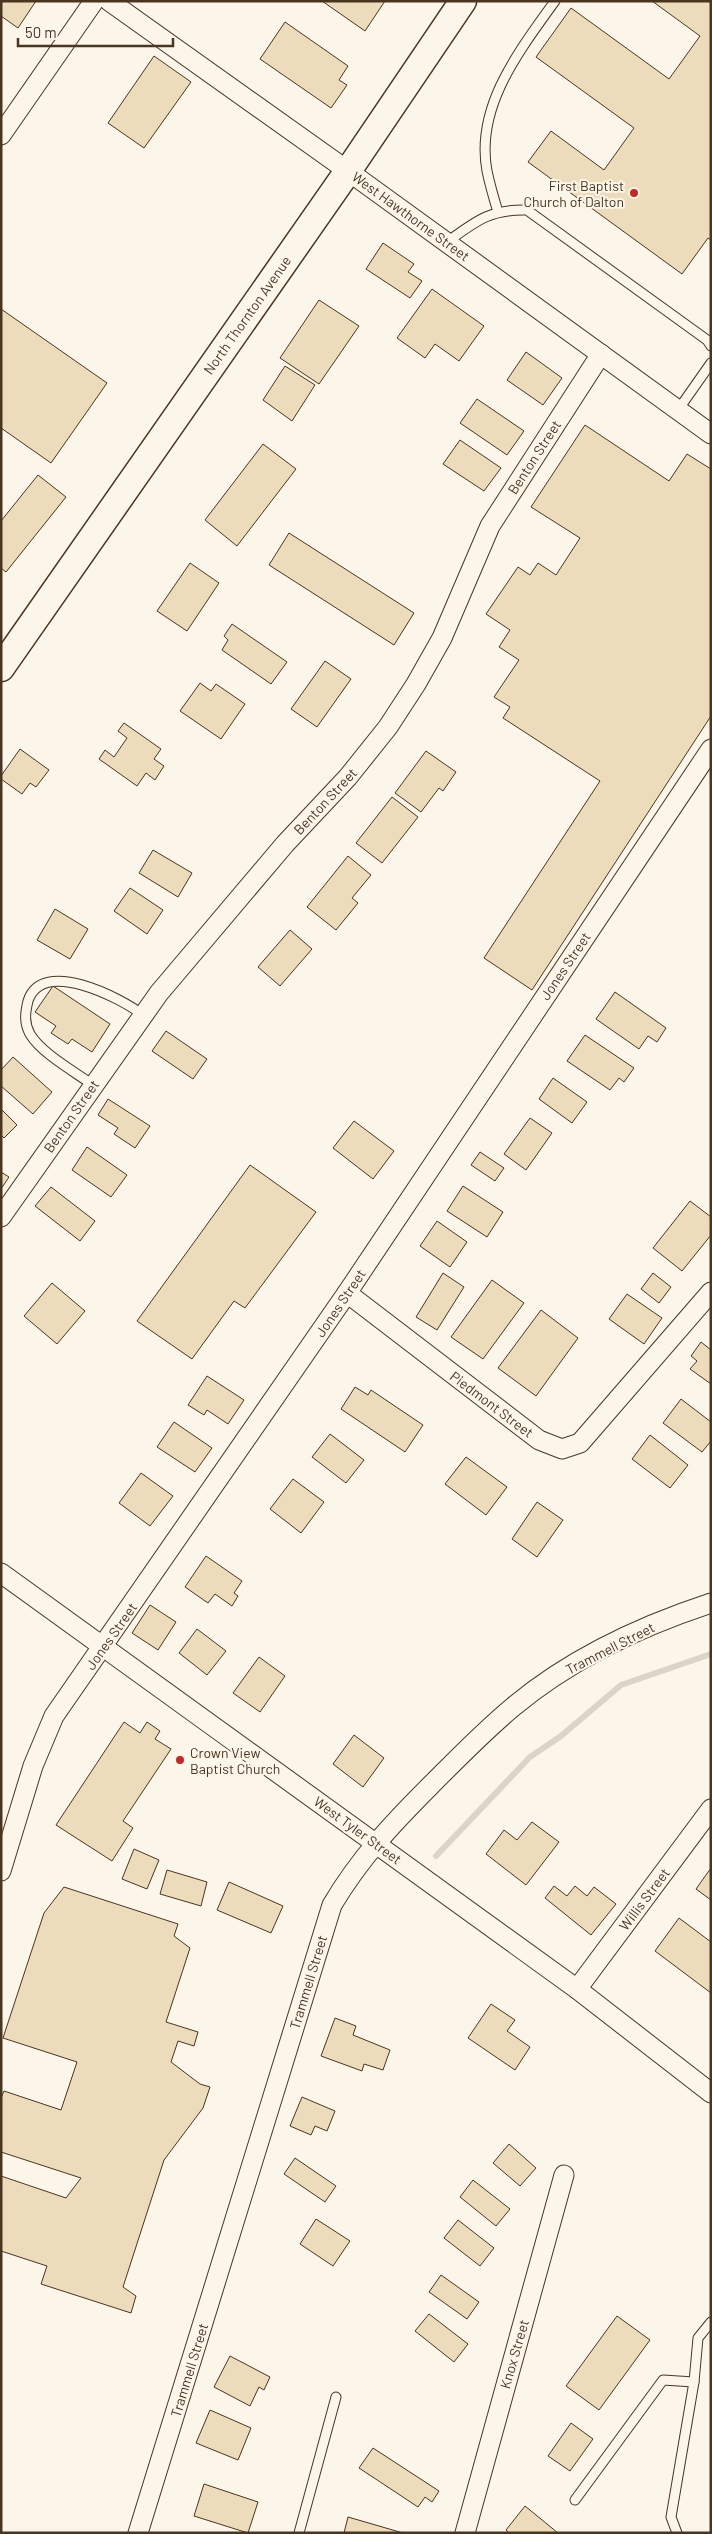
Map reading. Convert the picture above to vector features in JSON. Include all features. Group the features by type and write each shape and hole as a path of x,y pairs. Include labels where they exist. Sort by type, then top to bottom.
{"main road":[{"name":"North Thornton Avenue","path":"1,668 348,171 463,1"}],"street":[{"path":"1,135 94,1"},
{"name":"West Hawthorne Street","path":"109,1 447,242 711,434"},
{"name":"Benton Street","path":"1,1217 143,1015 193,951 285,844 348,777 388,726 416,684 442,638 490,526 601,354"},
{"name":"Jones Street","path":"1,1871 33,1766 54,1716 347,1293 711,749"},
{"name":"Piedmont Street","path":"347,1293 539,1440 562,1449 580,1443 711,1292"},
{"name":"West Tyler Street","path":"1,1573 375,1842 708,2086"},
{"name":"Trammell Street","path":"138,2533 332,1904 351,1872 375,1842 471,1745 514,1706 567,1668 628,1636 711,1603"},
{"name":"Willis Street","path":"577,1989 711,1809"},
{"name":"Knox Street","path":"465,2533 564,2175"}],"lane":[{"path":"498,212 487,170 486,127 500,85 521,48 555,1"},
{"path":"447,242 479,219 506,209 528,210 707,340 711,346"},
{"path":"678,410 707,377 711,363"},
{"path":"93,1085 48,1052 30,1035 24,1019 29,999 40,986 59,980 86,985 131,1006 143,1015"},
{"path":"677,2533 671,2517 694,2382 698,2338 711,2322"},
{"path":"574,2500 663,2380 694,2382"},
{"path":"300,2533 336,2398"}],"building":[{"path":"1,1 36,1 18,28 1,16"},
{"path":"322,1 385,1 365,31"},
{"path":"652,1 711,1 711,240 708,238 682,274 528,162 551,131 604,170 634,128 536,57 571,8 669,79 700,36"},
{"path":"285,22 348,66 339,80 347,85 331,108 260,59"},
{"path":"154,56 191,82 144,148 108,123"},
{"path":"383,243 414,264 408,272 422,281 410,298 366,269"},
{"path":"432,289 484,326 459,361 435,344 425,358 397,338"},
{"path":"319,300 359,326 319,384 280,358"},
{"path":"1,309 107,383 51,463 1,428"},
{"path":"526,352 562,378 543,405 507,380"},
{"path":"285,366 315,385 292,421 263,400"},
{"path":"477,399 524,431 507,455 460,423"},
{"path":"585,425 669,481 687,454 711,469 711,716 532,990 484,958 600,781 503,718 510,707 494,697 519,660 499,647 510,630 486,614 518,567 530,575 538,563 556,575 580,538 531,507"},
{"path":"460,440 501,468 484,491 443,464"},
{"path":"263,444 296,469 237,546 205,520"},
{"path":"38,475 66,497 6,572 1,568 1,521"},
{"path":"289,533 414,613 394,645 269,565"},
{"path":"190,563 219,583 187,631 157,611"},
{"path":"232,624 287,662 271,684 222,650 228,640 224,636"},
{"path":"325,661 351,679 317,727 291,709"},
{"path":"200,683 211,691 216,684 245,704 221,739 180,711"},
{"path":"124,723 161,749 154,759 164,766 155,780 146,773 137,786 99,759 105,750 114,757 127,738 118,731"},
{"path":"20,749 49,770 36,787 30,783 22,794 1,779 1,776"},
{"path":"426,751 456,772 443,791 439,788 421,812 395,793"},
{"path":"392,797 418,817 382,863 356,843"},
{"path":"153,850 192,873 178,897 139,873"},
{"path":"348,856 371,875 352,898 358,903 336,930 307,907"},
{"path":"130,888 163,910 147,934 114,911"},
{"path":"55,909 88,929 70,959 37,940"},
{"path":"290,930 312,949 280,986 258,967"},
{"path":"53,986 110,1024 92,1052 72,1039 68,1044 51,1033 56,1026 35,1012"},
{"path":"615,992 666,1028 657,1042 648,1036 639,1049 596,1019"},
{"path":"166,1031 207,1059 193,1079 152,1051"},
{"path":"585,1035 634,1068 624,1082 619,1078 610,1090 567,1061"},
{"path":"13,1057 52,1092 33,1114 1,1086 1,1070"},
{"path":"553,1078 587,1102 572,1123 539,1099"},
{"path":"108,1099 150,1126 135,1148 114,1134 118,1128 98,1115"},
{"path":"1,1109 17,1125 4,1138 1,1135"},
{"path":"530,1118 552,1133 526,1170 504,1154"},
{"path":"354,1121 394,1151 373,1179 333,1148"},
{"path":"87,1147 127,1175 111,1197 72,1170"},
{"path":"480,1152 504,1168 495,1181 471,1165"},
{"path":"250,1165 316,1212 245,1308 234,1301 192,1359 137,1321"},
{"path":"1,1172 9,1177 1,1189"},
{"path":"463,1186 503,1212 487,1237 447,1211"},
{"path":"51,1187 95,1221 80,1241 35,1206"},
{"path":"690,1201 711,1217 711,1235 682,1271 653,1248"},
{"path":"437,1221 467,1242 450,1267 420,1246"},
{"path":"443,1273 464,1287 437,1330 416,1317"},
{"path":"653,1273 671,1287 659,1303 641,1289"},
{"path":"492,1280 524,1303 483,1359 451,1337"},
{"path":"52,1283 85,1311 57,1344 24,1316"},
{"path":"627,1294 662,1318 644,1344 609,1319"},
{"path":"541,1310 578,1338 536,1396 498,1368"},
{"path":"701,1342 711,1350 711,1384 690,1369 697,1361 691,1356"},
{"path":"207,1376 244,1400 228,1424 207,1410 204,1415 188,1405"},
{"path":"355,1387 368,1395 371,1390 423,1425 405,1452 341,1409"},
{"path":"681,1399 711,1422 711,1441 702,1452 663,1423"},
{"path":"174,1422 212,1448 195,1472 157,1447"},
{"path":"330,1434 364,1460 346,1483 312,1457"},
{"path":"650,1435 688,1465 670,1488 632,1459"},
{"path":"466,1457 507,1487 486,1515 445,1484"},
{"path":"141,1473 173,1496 150,1526 119,1503"},
{"path":"293,1479 324,1502 301,1533 270,1509"},
{"path":"537,1502 563,1520 537,1557 512,1539"},
{"path":"206,1556 242,1581 234,1593 238,1596 232,1606 215,1594 208,1603 185,1587"},
{"path":"150,1605 176,1622 158,1650 132,1633"},
{"path":"197,1629 226,1651 207,1675 179,1653"},
{"path":"259,1657 285,1676 260,1712 233,1693"},
{"path":"124,1722 140,1733 147,1722 160,1731 155,1739 171,1749 123,1821 133,1828 112,1861 56,1825"},
{"path":"354,1735 384,1758 363,1787 333,1764"},
{"path":"532,1822 559,1842 526,1885 486,1854 504,1830 517,1840"},
{"path":"134,1849 159,1860 147,1889 122,1879"},
{"path":"711,1868 711,1900 696,1889"},
{"path":"167,1870 207,1882 201,1906 160,1894"},
{"path":"229,1882 283,1906 271,1933 217,1910"},
{"path":"554,1886 567,1896 575,1886 587,1896 594,1887 616,1904 591,1935 545,1898"},
{"path":"64,1887 178,1924 174,1936 190,1948 166,2022 198,2032 194,2046 178,2041 171,2062 200,2084 210,2087 203,2108 164,2160 123,2287 136,2296 131,2313 41,2284 47,2266 1,2251 1,2176 66,2198 81,2178 1,2152 1,2098 4,2091 61,2110 77,2062 3,2038 44,1913"},
{"path":"679,1918 711,1942 711,1993 655,1951"},
{"path":"491,2004 515,2020 507,2031 530,2047 515,2070 468,2038"},
{"path":"335,2018 356,2026 353,2035 390,2050 383,2070 364,2064 362,2071 321,2056"},
{"path":"302,2097 335,2111 327,2131 315,2126 311,2135 290,2126"},
{"path":"509,2144 536,2168 520,2186 493,2163"},
{"path":"295,2158 336,2186 325,2202 284,2174"},
{"path":"473,2180 510,2209 496,2226 460,2197"},
{"path":"316,2219 350,2241 333,2266 300,2244"},
{"path":"458,2220 494,2248 480,2266 444,2238"},
{"path":"441,2275 479,2302 467,2319 429,2292"},
{"path":"429,2314 468,2344 454,2362 415,2331"},
{"path":"617,2316 650,2340 599,2410 566,2386"},
{"path":"230,2356 270,2377 264,2390 259,2387 250,2406 214,2387"},
{"path":"210,2410 251,2428 238,2460 196,2443"},
{"path":"571,2423 593,2439 570,2471 548,2456"},
{"path":"373,2448 439,2491 432,2502 425,2497 418,2507 359,2468"},
{"path":"204,2484 258,2502 248,2533 194,2516"},
{"path":"525,2506 558,2533 509,2533 506,2530"},
{"path":"348,2517 403,2533 344,2533"}],"waterway":[{"path":"436,1856 530,1757 561,1736 621,1685 711,1654"}],"place":[{"name":"First Baptist Church of Dalton","path":"634,193"},
{"name":"Crown View Baptist Church","path":"180,1760"}]}
